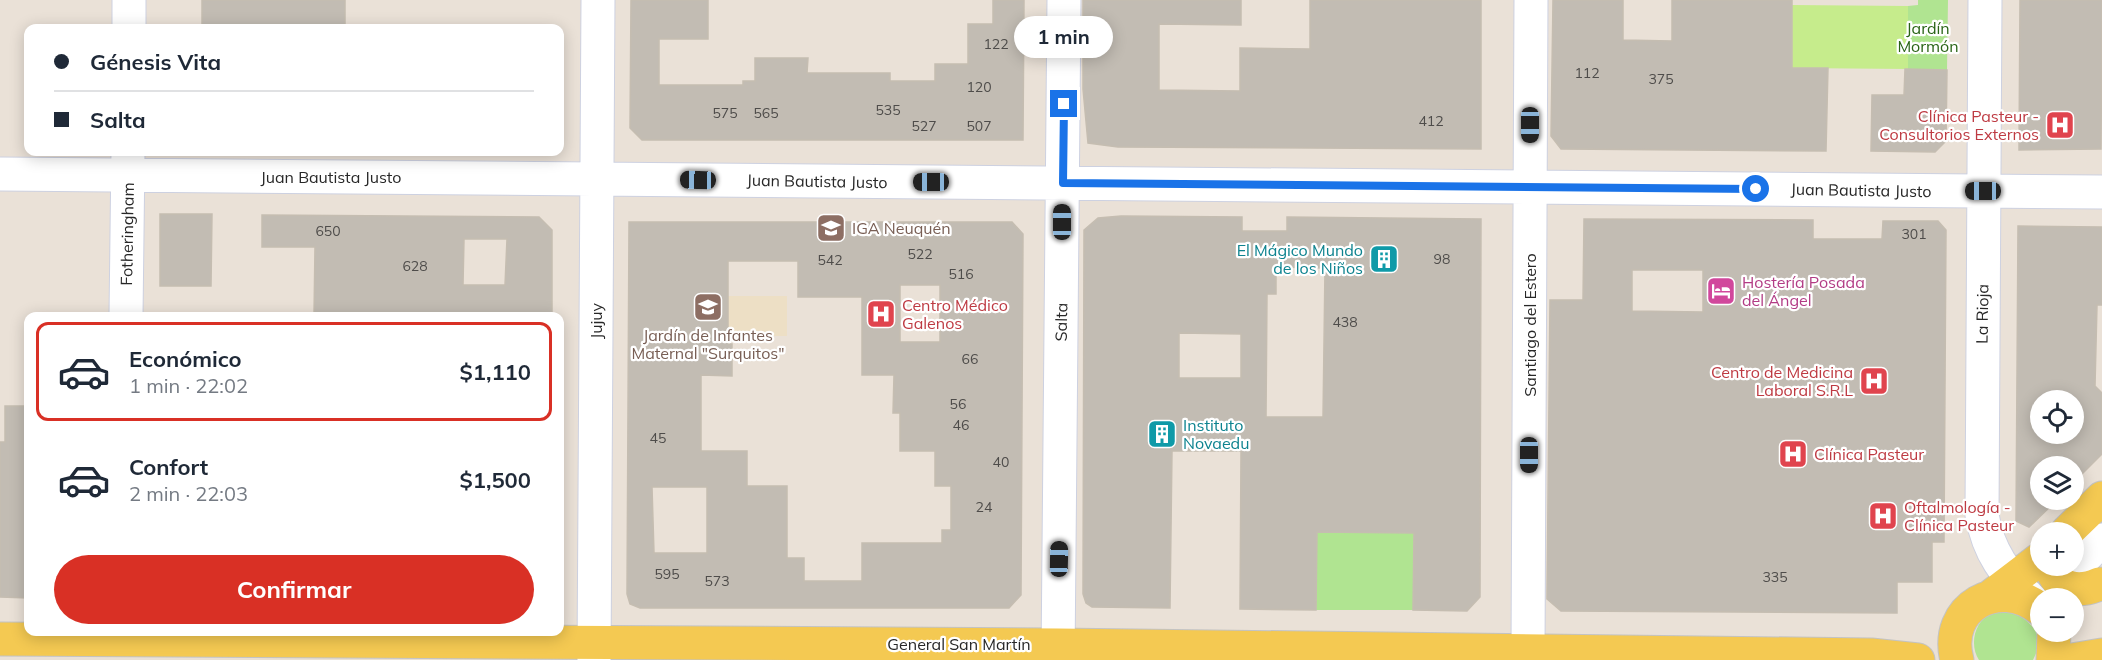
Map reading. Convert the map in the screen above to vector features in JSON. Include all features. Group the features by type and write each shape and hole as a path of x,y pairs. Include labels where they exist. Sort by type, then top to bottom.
{"main road":[{"path":"2077,522 2102,498"},
{"path":"1953,652 1967,612 2030,567"},
{"name":"General San Martín","path":"0,639 123,644 594,651 1141,653 1528,650 1880,657 1918,660"},
{"path":"2059,646 2102,655"}],"street":[{"path":"129,0 129,24"},
{"name":"Jujuy","path":"594,651 598,0"},
{"name":"Salta","path":"1058,652 1064,0"},
{"name":"Santiago del Estero","path":"1528,650 1531,0"},
{"name":"La Rioja","path":"1985,0 1982,508 1984,528 1993,552 2001,589 2030,603"},
{"name":"Juan Bautista Justo","path":"0,174 128,163 597,179 2102,192"},
{"name":"Fotheringham","path":"126,312 128,163"},
{"path":"2084,571 2102,540"}],"shaded area":[{"name":"Jardín de Infantes Maternal \"Surquitos\"","path":"629,296 787,296 787,336 629,336"}],"green space":[{"name":"Jardín Mormón","path":"1918,0 1948,0 1947,70 1908,69 1908,6 1918,5"},
{"path":"1792,5 1908,6 1908,69 1792,68"},
{"path":"1317,532 1414,533 1413,610 1316,610"},
{"path":"2000,612 2013,612 2030,624 2030,642 2038,642 2033,660 1979,660 1974,647 1978,627 1987,616"}],"building":[{"path":"202,0 345,0 345,24 202,24"},
{"path":"631,0 708,0 708,39 659,39 659,85 743,85 743,81 755,81 755,58 808,58 807,73 890,73 890,81 935,81 935,64 968,64 968,24 993,24 993,0 1024,0 1023,140 642,140 630,128"},
{"path":"1083,0 1241,0 1241,25 1159,24 1159,90 1240,91 1240,48 1310,49 1310,0 1481,0 1481,149 1118,147 1088,143 1083,89"},
{"path":"1553,0 1623,0 1623,40 1672,41 1672,0 1792,0 1792,68 1828,68 1826,151 1561,149 1551,136"},
{"path":"2020,0 2102,0 2101,149 2019,150"},
{"path":"1905,69 1947,70 1946,141 1935,152 1871,151 1872,95 1904,95"},
{"path":"160,214 212,214 211,286 160,286"},
{"path":"262,215 539,217 552,230 552,312 314,312 315,247 262,247","holes":["464,239 507,239 505,285 463,285"]},
{"path":"1121,216 1242,217 1242,231 1287,231 1287,217 1481,219 1480,597 1467,611 1413,610 1414,533 1317,532 1316,610 1240,609 1241,451 1172,451 1170,608 1092,607 1086,603 1083,594 1084,230 1098,218","holes":["1276,267 1325,268 1323,417 1266,417 1267,294 1276,294","1179,333 1241,334 1241,378 1179,378"]},
{"path":"1584,219 1813,220 1813,239 1882,239 1883,221 1938,221 1946,230 1944,542 1932,542 1932,582 1897,582 1897,613 1561,611 1547,599 1550,300 1583,300","holes":["1632,270 1703,270 1703,312 1632,311"]},
{"path":"629,222 1012,222 1023,234 1021,595 1009,608 640,608 630,604 627,594","holes":["728,261 798,261 798,297 862,297 862,375 894,375 893,413 900,413 900,451 935,451 935,486 951,486 951,530 942,530 942,543 862,543 862,581 804,581 804,558 787,558 787,486 747,486 747,451 701,451 701,375 732,376 732,344 728,344","900,285 940,285 940,342 900,342","652,487 707,487 707,553 654,553"]},
{"path":"2018,226 2102,227 2102,305 2097,305 2095,386 2102,393 2102,454 2084,472 2084,456 2030,456 2030,510 2047,510 2034,522 2030,522 2029,527 2016,521"},
{"path":"5,406 24,406 24,598 0,597 0,442 5,442"}],"place":[{"name":"Clínica Pasteur - Consultorios Externos","path":"2060,125"},
{"name":"IGA Neuquén","path":"831,228"},
{"name":"El Mágico Mundo de los Niños","path":"1384,259"},
{"name":"Hostería Posada del Ángel","path":"1721,291"},
{"name":"Jardín de Infantes Maternal \"Surquitos\"","path":"708,307"},
{"name":"Centro Médico Galenos","path":"881,314"},
{"name":"Centro de Medicina Laboral S.R.L","path":"1874,381"},
{"name":"Instituto Novaedu","path":"1162,434"},
{"name":"Clínica Pasteur","path":"1793,454"},
{"name":"Oftalmología - Clínica Pasteur","path":"1883,516"}],"route":[{"path":"1064,104 1063,183 1756,189"}]}
